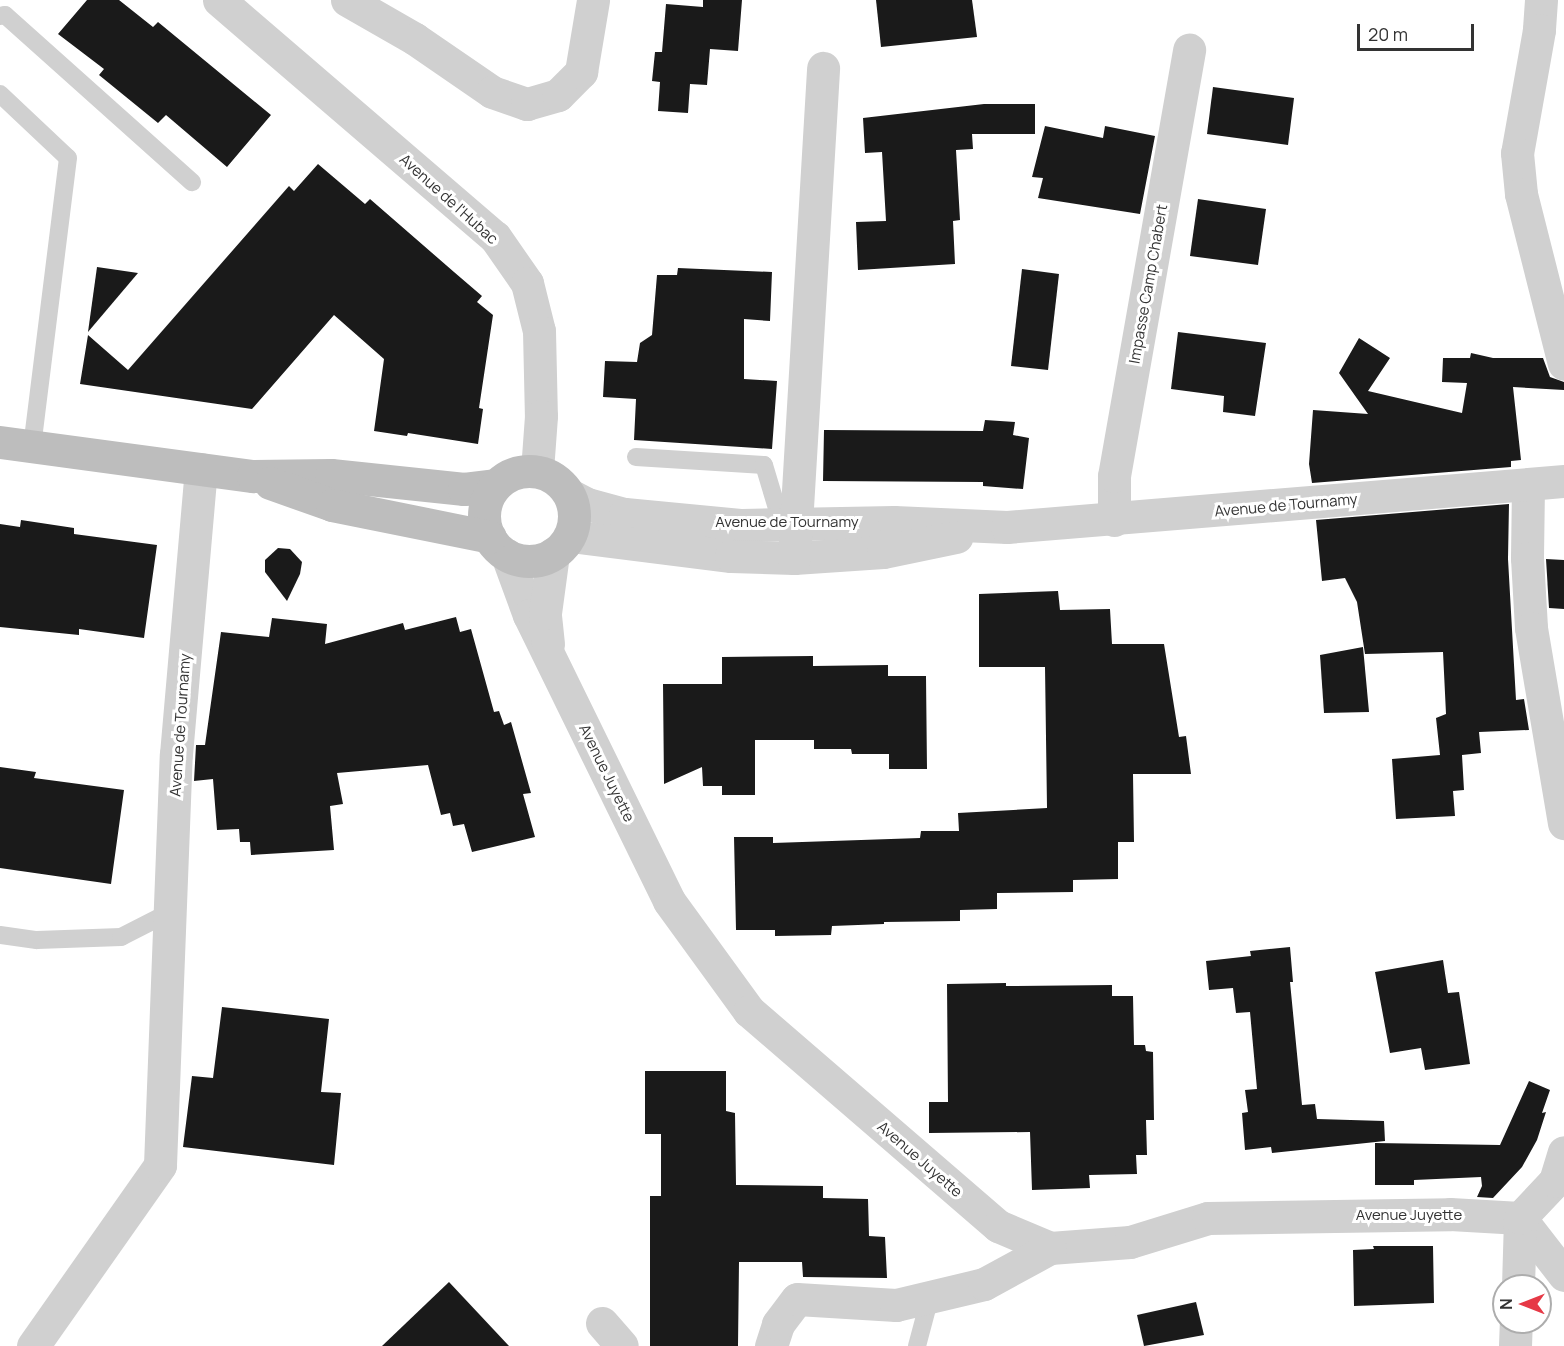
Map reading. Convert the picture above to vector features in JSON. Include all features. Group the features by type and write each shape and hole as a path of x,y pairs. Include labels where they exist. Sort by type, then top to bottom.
{"main road":[{"path":"0,442 253,476 331,475 464,489 495,486"},
{"path":"253,476 332,505 498,546 522,560 538,560 561,545 574,522 570,495 550,476 537,471 522,471 508,476 495,486 484,510 498,546"}],"street":[{"name":"Avenue de l'Hubac","path":"219,0 495,237 527,283 539,330 541,416 537,471"},
{"path":"347,0 415,39 492,92 527,104 558,94 581,72 593,0"},
{"path":"1541,0 1539,30 1517,153 1521,194 1564,364"},
{"name":"Impasse Camp Chabert","path":"1114,520 1114,476 1189,50"},
{"path":"794,558 789,525 823,68"},
{"name":"Avenue de Tournamy","path":"33,1346 160,1165 176,754 201,469"},
{"name":"Avenue de Tournamy","path":"570,495 587,504 625,514 742,525 894,522 1007,527 1528,486 1564,481"},
{"path":"1528,486 1527,558 1531,628 1564,824"},
{"name":"Avenue de Tournamy","path":"561,545 794,558 883,552 1007,527"},
{"name":"Avenue Juyette","path":"550,657 545,613 561,545"},
{"name":"Avenue Juyette","path":"498,546 529,615 669,901 749,1011 998,1226 1050,1248 1130,1242 1208,1218 1450,1214 1520,1218"},
{"path":"1518,1274 1520,1218 1555,1181 1564,1152"},
{"path":"1520,1218 1564,1275"},
{"path":"771,1346 778,1324 797,1299 896,1305 984,1284 1050,1248"}],"lane":[{"path":"0,16 5,15 192,182"},
{"path":"0,94 68,158 33,445"},
{"path":"636,457 764,465 789,525"},
{"path":"0,935 37,940 121,937 170,912"},
{"path":"917,1346 930,1297"}],"building":[{"path":"87,0 119,0 153,27 158,22 271,115 227,167 166,115 158,123 99,75 104,69 58,34"},
{"path":"703,0 742,0 738,51 710,49 707,85 690,84 688,113 658,111 660,82 652,81 655,52 662,52 666,4 703,7"},
{"path":"876,0 972,0 977,37 881,47"},
{"path":"1213,87 1294,98 1288,145 1207,134"},
{"path":"984,104 1035,104 1035,134 972,134 973,149 956,150 960,220 953,221 955,264 858,270 856,222 886,221 882,152 865,153 863,118"},
{"path":"1045,126 1103,138 1105,126 1155,136 1140,214 1038,198 1043,178 1032,177"},
{"path":"318,164 365,204 370,199 482,296 477,302 493,315 479,408 483,409 478,444 408,433 407,436 374,431 384,359 334,315 252,409 80,384 88,335 128,370 289,186 294,191"},
{"path":"1198,199 1266,209 1258,265 1190,256"},
{"path":"97,267 138,273 88,332"},
{"path":"678,268 772,272 770,321 744,319 744,379 777,381 772,449 634,440 636,399 603,397 605,361 637,362 640,343 652,335 657,275 677,275"},
{"path":"1022,269 1059,274 1048,370 1011,366"},
{"path":"1178,332 1266,343 1255,416 1223,412 1224,396 1171,389"},
{"path":"1359,338 1390,358 1368,391 1462,413 1467,383 1442,382 1443,358 1470,358 1471,353 1493,358 1543,358 1550,377 1564,382 1564,390 1513,387 1521,460 1511,461 1511,467 1312,483 1309,464 1313,410 1368,414 1339,373"},
{"path":"985,420 1015,422 1013,435 1029,438 1023,489 983,486 983,482 823,481 824,430 983,431"},
{"path":"1509,504 1508,559 1516,700 1524,699 1529,730 1479,732 1481,753 1462,755 1464,790 1453,791 1455,816 1396,819 1392,759 1440,755 1436,718 1446,714 1443,652 1365,654 1357,602 1345,578 1322,581 1316,520"},
{"path":"21,520 74,528 74,534 157,545 144,638 79,629 79,635 0,627 0,524 20,527"},
{"path":"278,548 290,549 302,562 300,574 287,601 265,572 265,560"},
{"path":"1546,559 1564,560 1564,609 1549,608"},
{"path":"1058,591 1060,610 1110,609 1112,644 1164,644 1179,737 1186,736 1191,774 1133,774 1134,842 1118,842 1118,879 1073,880 1073,892 997,893 997,909 960,910 960,921 884,922 884,924 832,926 831,935 775,936 775,930 736,930 734,837 773,837 773,843 920,838 921,831 959,831 958,813 1047,808 1045,667 979,667 979,594"},
{"path":"456,617 460,632 471,629 494,712 499,711 504,725 511,722 531,793 523,794 535,837 472,852 464,824 453,826 450,813 441,815 428,765 337,773 343,804 330,806 334,850 251,855 250,842 240,842 239,829 217,830 213,779 194,781 196,745 205,745 221,632 269,637 272,618 327,624 325,644 403,623 405,630"},
{"path":"1363,647 1369,712 1324,713 1320,655"},
{"path":"813,656 813,666 888,665 888,676 926,676 927,769 889,769 889,754 852,754 851,749 814,749 814,740 755,740 755,795 722,795 722,786 703,786 702,767 664,784 663,684 722,684 722,657"},
{"path":"0,767 36,772 34,778 124,790 111,884 0,868"},
{"path":"1290,947 1293,982 1290,982 1302,1105 1315,1104 1317,1119 1384,1121 1385,1141 1272,1153 1271,1147 1245,1150 1242,1113 1248,1112 1245,1090 1257,1089 1250,1012 1236,1013 1233,988 1209,990 1206,961 1251,956 1250,951"},
{"path":"1443,960 1448,993 1459,992 1470,1064 1425,1070 1421,1048 1390,1053 1375,972"},
{"path":"1006,983 1006,986 1112,985 1112,996 1133,996 1134,1045 1145,1045 1146,1051 1153,1052 1154,1120 1146,1120 1147,1155 1136,1155 1137,1174 1089,1175 1090,1188 1032,1190 1030,1132 929,1133 929,1102 948,1102 947,984"},
{"path":"222,1007 329,1019 321,1092 341,1093 334,1165 183,1147 192,1076 213,1078"},
{"path":"645,1071 726,1071 726,1111 735,1113 736,1185 823,1186 823,1198 868,1199 869,1236 885,1237 887,1278 803,1277 802,1262 739,1262 738,1346 650,1346 650,1196 661,1196 661,1134 645,1134"},
{"path":"1529,1081 1550,1090 1542,1113 1546,1112 1537,1140 1522,1167 1493,1198 1477,1197 1482,1186 1481,1177 1414,1180 1414,1185 1375,1185 1375,1143 1500,1145"},
{"path":"1373,1246 1433,1246 1434,1303 1354,1306 1353,1250 1374,1249"},
{"path":"449,1282 509,1346 382,1346"},
{"path":"1196,1302 1204,1335 1144,1346 1137,1315"}]}
